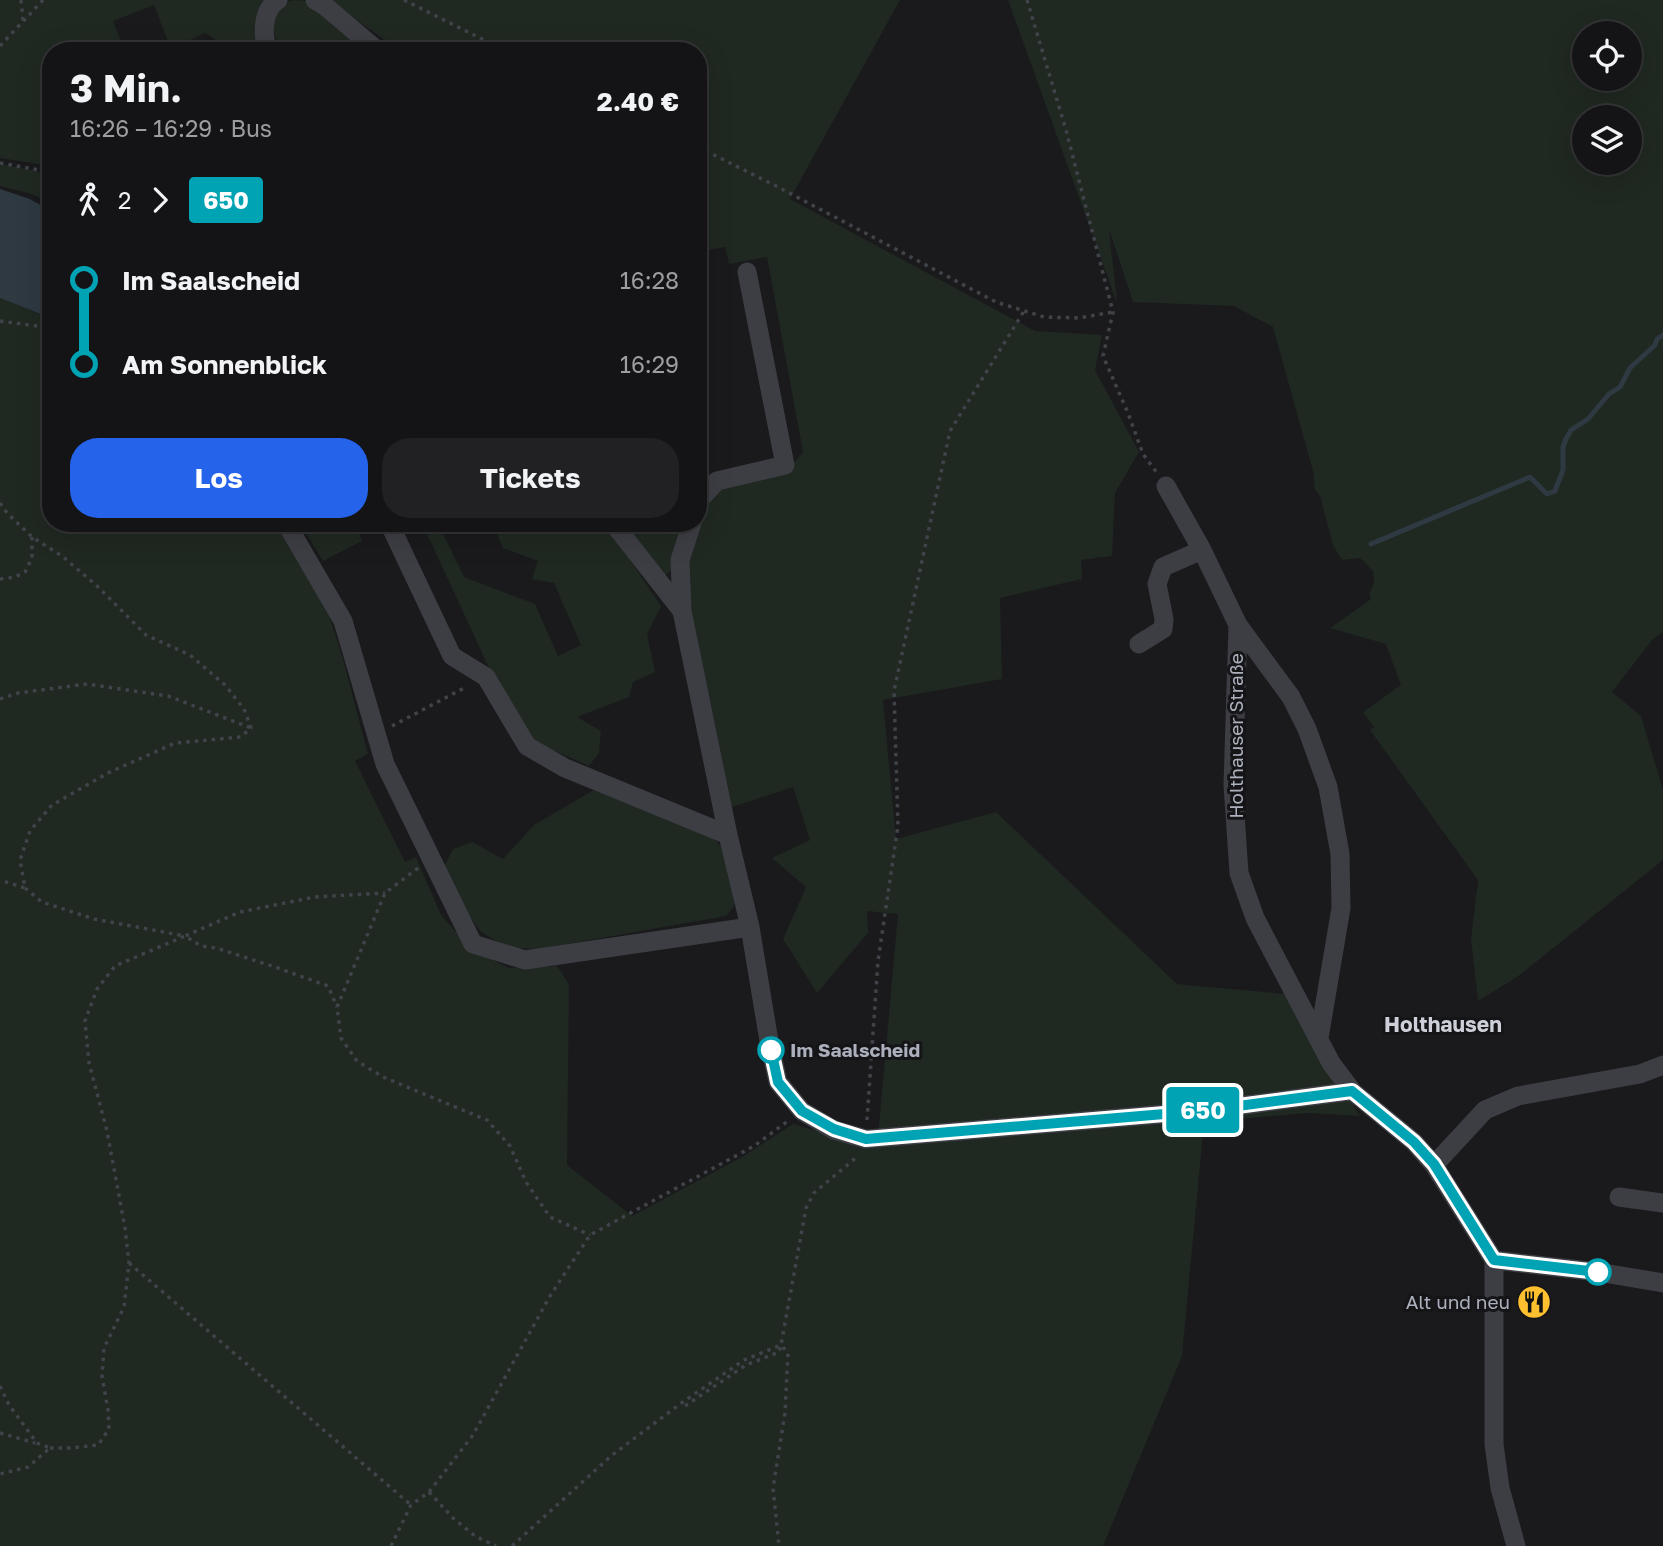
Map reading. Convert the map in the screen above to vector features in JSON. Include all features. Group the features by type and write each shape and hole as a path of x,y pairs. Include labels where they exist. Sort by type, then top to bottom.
{"street":[{"path":"266,42 266,17 273,3 278,0"},
{"path":"315,0 326,6 368,42"},
{"path":"707,492 717,481 785,465 747,272"},
{"name":"Holthauser Straße","path":"1166,486 1202,550 1238,625 1291,697 1307,729 1328,787 1340,854 1340,908 1319,1038"},
{"path":"291,532 342,621 384,764 473,943 525,960 750,927"},
{"path":"393,532 452,656 486,677 527,746 565,768 728,835"},
{"path":"620,532 682,611"},
{"path":"689,532 680,560 682,611 728,835 750,927 778,1082 802,1111 834,1129 866,1139 1200,1111 1352,1091"},
{"path":"1139,644 1163,629 1164,619 1157,584 1163,567 1202,550"},
{"name":"Holthauser Straße","path":"1238,625 1233,785 1239,873 1255,918 1331,1063 1352,1091 1414,1142 1434,1164 1494,1260"},
{"path":"1434,1164 1485,1110 1518,1096 1640,1074 1663,1065"},
{"path":"1619,1197 1663,1203"},
{"path":"1516,1546 1500,1488 1494,1444 1494,1260 1598,1272 1663,1283"}],"path":[{"path":"21,0 23,21"},
{"path":"0,46 43,0"},
{"path":"404,0 488,42"},
{"path":"1027,0 1066,130 1113,312 1103,356 1143,454 1166,486"},
{"path":"707,151 996,302 1044,317 1079,318 1113,312"},
{"path":"0,163 42,170"},
{"path":"685,1406 746,1365 779,1352 806,1208 814,1193 862,1153 866,1139 878,961 898,826 894,691 950,431 1024,311"},
{"path":"0,321 42,327"},
{"path":"0,503 6,513 32,537 62,556 96,585 146,635 190,654 225,685 244,709 250,728"},
{"path":"0,579 15,577 25,572 32,558 32,537"},
{"path":"0,699 18,693 87,684 168,695 250,728"},
{"path":"376,734 457,691"},
{"path":"25,888 20,860 30,831 52,805 108,773 175,743 241,737 250,728"},
{"path":"337,1007 385,893 431,858"},
{"path":"0,880 25,888 42,902 94,919 185,936 201,946 216,948 328,986 337,1007 341,1038 358,1060 383,1077 487,1120 510,1146 526,1182 550,1217 590,1235"},
{"path":"0,1433 50,1448 70,1448 98,1445 109,1429 102,1376 104,1348 124,1307 129,1263 107,1131 89,1063 85,1021 97,989 115,966 240,912 315,897 385,893"},
{"path":"391,1546 411,1506 429,1492 473,1435 550,1296 590,1235 754,1146 802,1111"},
{"path":"129,1263 411,1506"},
{"path":"512,1546 611,1456 680,1404 744,1360 781,1345"},
{"path":"779,1546 773,1488 785,1413 788,1353 781,1345"},
{"path":"0,1386 9,1405 37,1443"},
{"path":"0,1474 28,1467 50,1448"},
{"path":"429,1492 453,1518 475,1536 496,1546"}],"shaded area":[{"path":"0,0 271,0 260,21 256,42 219,42 205,33 186,42 168,42 154,5 113,21 121,42 42,42 42,165 0,158"},
{"path":"294,0 307,1 357,42 278,42 273,20 275,13 285,3"},
{"path":"329,0 900,0 790,199 1035,331 1102,335 1095,370 1139,452 1115,493 1112,556 1081,560 1082,579 1000,598 1002,679 883,700 896,839 996,812 1177,984 1285,994 1360,1116 1308,1113 1204,1122 1182,1356 1103,1546 0,1546 0,298 42,314 42,532 280,532 328,612 368,754 355,761 405,862 416,857 441,915 472,950 509,968 557,966 569,984 567,1165 632,1216 742,1157 793,1124 877,1148 898,914 867,911 868,933 817,993 783,939 806,887 772,858 810,840 793,787 732,807 710,699 702,701 685,613 687,566 696,532 707,532 707,503 714,493 727,485 785,473 803,452 767,257 729,264 725,247 707,250 707,42 387,42"},
{"path":"1008,0 1663,0 1663,632 1652,640 1612,692 1641,716 1663,790 1663,860 1517,977 1478,1001 1471,939 1478,880 1370,730 1374,727 1363,712 1401,685 1386,644 1330,628 1371,599 1369,594 1374,583 1373,571 1360,558 1342,560 1333,545 1320,496 1315,490 1313,471 1273,327 1234,306 1133,302 1109,229 1117,303"},
{"path":"0,164 42,172 42,199 0,186"},
{"path":"0,189 42,206 42,314 0,298"},
{"path":"305,532 359,532 362,541 323,561"},
{"path":"426,532 442,532 464,577 535,604 558,656 581,645 554,583 532,579 538,561 503,548 496,532 611,532 661,606 647,634 655,672 633,682 629,697 577,717 601,731 599,753 589,766 535,742 490,670"},
{"path":"632,532 679,532 671,571 659,576"},
{"path":"594,790 714,838 725,852 734,891 734,906 726,916 539,949 509,948 481,932 460,903 445,865 453,849 472,842 503,859 534,825"}],"waterway":[{"path":"1371,544 1530,477 1547,494 1555,491 1563,470 1563,447 1571,430 1588,419 1609,394 1620,387 1630,368 1663,335"}],"bus line":[{"name":"650","path":"771,1050 778,1082 802,1111 834,1129 866,1139 1200,1111 1352,1091 1414,1142 1434,1164 1494,1260 1598,1272"}],"place":[{"name":"Im Saalscheid","path":"771,1050"},
{"name":"Alt und neu","path":"1534,1302"}],"district":[{"name":"Holthausen","path":"1443,1025"}]}
